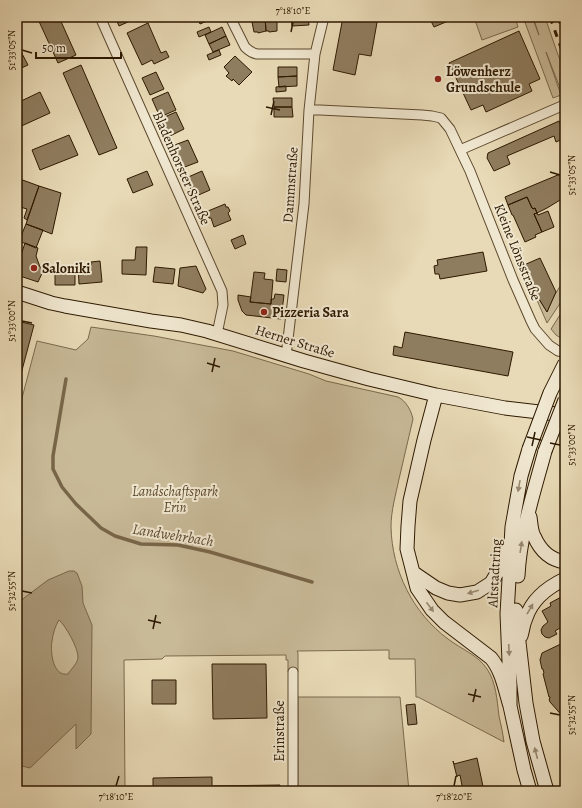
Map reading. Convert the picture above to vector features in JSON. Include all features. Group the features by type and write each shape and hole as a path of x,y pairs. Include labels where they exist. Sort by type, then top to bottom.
{"main road":[{"name":"Herner Straße","path":"17,292 64,306 182,325 369,379 436,395 505,408 565,415"},
{"name":"Altstadtring","path":"530,791 510,706 507,614 512,527 521,476 528,449 550,393 565,363"},
{"path":"436,395 410,501 407,549 417,588 432,610 444,622 491,658 495,663 510,706"},
{"name":"Altstadtring","path":"547,791 533,741 527,711 516,624 516,609 518,566 524,532 545,451 565,400"},
{"path":"529,512 533,536 539,545 549,556 565,562"},
{"path":"414,573 436,588 448,593 460,595 477,592 491,583 500,568 512,527"},
{"path":"519,642 525,618 536,600 549,588 565,579"}],"street":[{"name":"Bladenhorster Straße","path":"100,17 222,292 223,305 217,334"},
{"path":"230,17 248,51 257,54 315,54"},
{"name":"Dammstraße","path":"286,356 304,204 309,110 315,54 324,17"},
{"path":"460,150 564,106"},
{"name":"Kleine Lönsstraße","path":"309,110 432,116 441,118 450,129 470,171 513,280 535,329 549,345 558,351 565,353"},
{"name":"Erinstraße","path":"292,672 293,791"}],"green space":[{"path":"474,17 515,17 518,27 482,40"},
{"path":"523,17 532,17 539,35 533,17 545,17 558,55 565,70 565,101 546,52 561,95 553,98"},
{"path":"524,265 534,291 547,312 555,294 565,279 565,296 547,323 522,266"},
{"path":"565,307 564,340 556,335 551,329"},
{"name":"Landschaftspark Erin","path":"91,327 154,336 233,351 309,374 326,381 398,397 406,403 413,419 392,514 392,543 395,559 407,590 424,617 448,639 479,660 490,674 496,691 504,742 416,697 415,659 389,659 389,650 297,651 298,672 288,672 288,660 286,660 286,655 165,656 162,659 124,660 125,791 17,791 17,417 37,341 76,350 88,339"},
{"path":"298,697 400,697 409,791 298,791"}],"shaded area":[{"path":"69,571 74,571 77,573 82,586 83,603 92,625 91,734 76,749 76,724 30,768 22,766 17,762 17,605 48,580","holes":["59,620 74,643 78,657 76,664 68,674 59,672 52,657 51,646 56,625"]}],"building":[{"path":"37,17 59,17 76,55 58,63"},
{"path":"115,17 139,17 119,26"},
{"path":"197,17 216,17 200,24"},
{"path":"253,17 265,17 266,31 258,33 254,32 252,22"},
{"path":"265,17 277,17 277,31 266,31"},
{"path":"291,17 308,17 309,25 292,26"},
{"path":"343,17 378,17 371,56 359,54 355,75 333,70"},
{"path":"429,17 452,17 453,19 434,27"},
{"path":"148,23 161,53 166,51 169,57 154,64 152,60 142,65 127,33"},
{"path":"209,27 211,32 199,37 197,32"},
{"path":"222,27 226,36 209,44 205,35"},
{"path":"519,31 540,79 529,84 532,91 486,112 483,105 471,110 449,63"},
{"path":"226,36 230,45 213,52 209,44"},
{"path":"18,46 28,65 17,70 17,47"},
{"path":"219,50 221,55 209,60 207,55"},
{"path":"235,56 252,72 239,85 233,79 232,81 226,76 229,73 224,67"},
{"path":"81,65 117,148 99,155 63,73"},
{"path":"278,67 297,67 297,76 278,77"},
{"path":"156,72 164,89 150,95 142,78"},
{"path":"297,76 297,86 279,87 278,77"},
{"path":"286,86 286,91 276,92 276,87"},
{"path":"40,92 50,113 17,128 17,103"},
{"path":"168,92 176,110 160,117 152,99"},
{"path":"273,98 292,98 292,107 274,107"},
{"path":"274,107 292,107 293,117 274,117"},
{"path":"176,112 184,129 168,137 160,119"},
{"path":"559,121 565,134 565,138 556,142 554,136 507,156 510,164 494,171 487,158 488,153"},
{"path":"69,135 78,155 40,170 32,150"},
{"path":"188,140 198,162 182,168 172,146"},
{"path":"147,171 153,185 133,193 127,179"},
{"path":"202,171 210,190 194,197 186,178"},
{"path":"565,172 565,197 547,208 537,213 535,208 532,208 527,197 508,205 505,197"},
{"path":"17,178 39,186 27,220 24,218 27,209 17,206"},
{"path":"39,186 61,193 52,234 26,224"},
{"path":"527,197 532,208 535,208 537,213 534,214 542,232 535,235 536,237 525,242 508,205"},
{"path":"225,204 230,211 228,213 231,220 214,227 211,218 209,218 207,214 208,211"},
{"path":"548,211 554,227 542,232 534,214 537,213 538,215"},
{"path":"26,224 43,230 36,248 19,241"},
{"path":"243,235 246,244 235,249 231,240"},
{"path":"25,243 38,248 36,256 40,267 44,269 38,282 17,275 17,257 20,258"},
{"path":"136,247 147,247 146,275 122,274 122,260 135,260"},
{"path":"483,252 487,271 440,279 439,274 435,274 434,266 438,265 437,260"},
{"path":"540,258 556,292 547,312 534,291 524,265"},
{"path":"100,261 102,282 79,284 78,265 92,264 91,262"},
{"path":"196,266 206,289 203,293 178,286 180,268"},
{"path":"155,267 175,269 173,284 153,282"},
{"path":"55,269 75,269 75,285 55,285"},
{"path":"277,269 287,270 286,282 276,281"},
{"path":"254,272 265,273 264,279 273,280 271,304 250,302"},
{"path":"275,294 284,295 281,319 246,315 242,311 238,300 238,295 251,297 250,302 271,304 271,299 274,299"},
{"path":"17,321 34,325 17,384"},
{"path":"405,332 513,352 508,376 393,355 394,346 402,348"},
{"path":"565,595 565,625 555,631 557,634 549,638 545,637 541,630 548,622 542,611 551,606 550,603"},
{"path":"565,642 565,719 550,702 540,660 542,653"},
{"path":"212,664 266,664 267,718 213,719"},
{"path":"152,680 176,680 176,704 152,704"},
{"path":"415,704 417,724 408,725 406,705"},
{"path":"477,758 484,791 463,791 460,775 457,777 453,761 454,764"},
{"path":"212,777 212,786 280,785 280,791 153,791 153,778"}],"waterway":[{"name":"Landwehrbach","path":"66,379 53,456 53,469 62,487 76,504 101,528 115,536 141,544 178,545 210,552 312,582"}],"railway":[{"path":"550,17 565,59"},
{"path":"558,17 565,36"}],"place":[{"name":"Löwenherz Grundschule","path":"438,79"},
{"name":"Saloniki","path":"34,268"},
{"name":"Pizzeria Sara","path":"264,312"}]}
